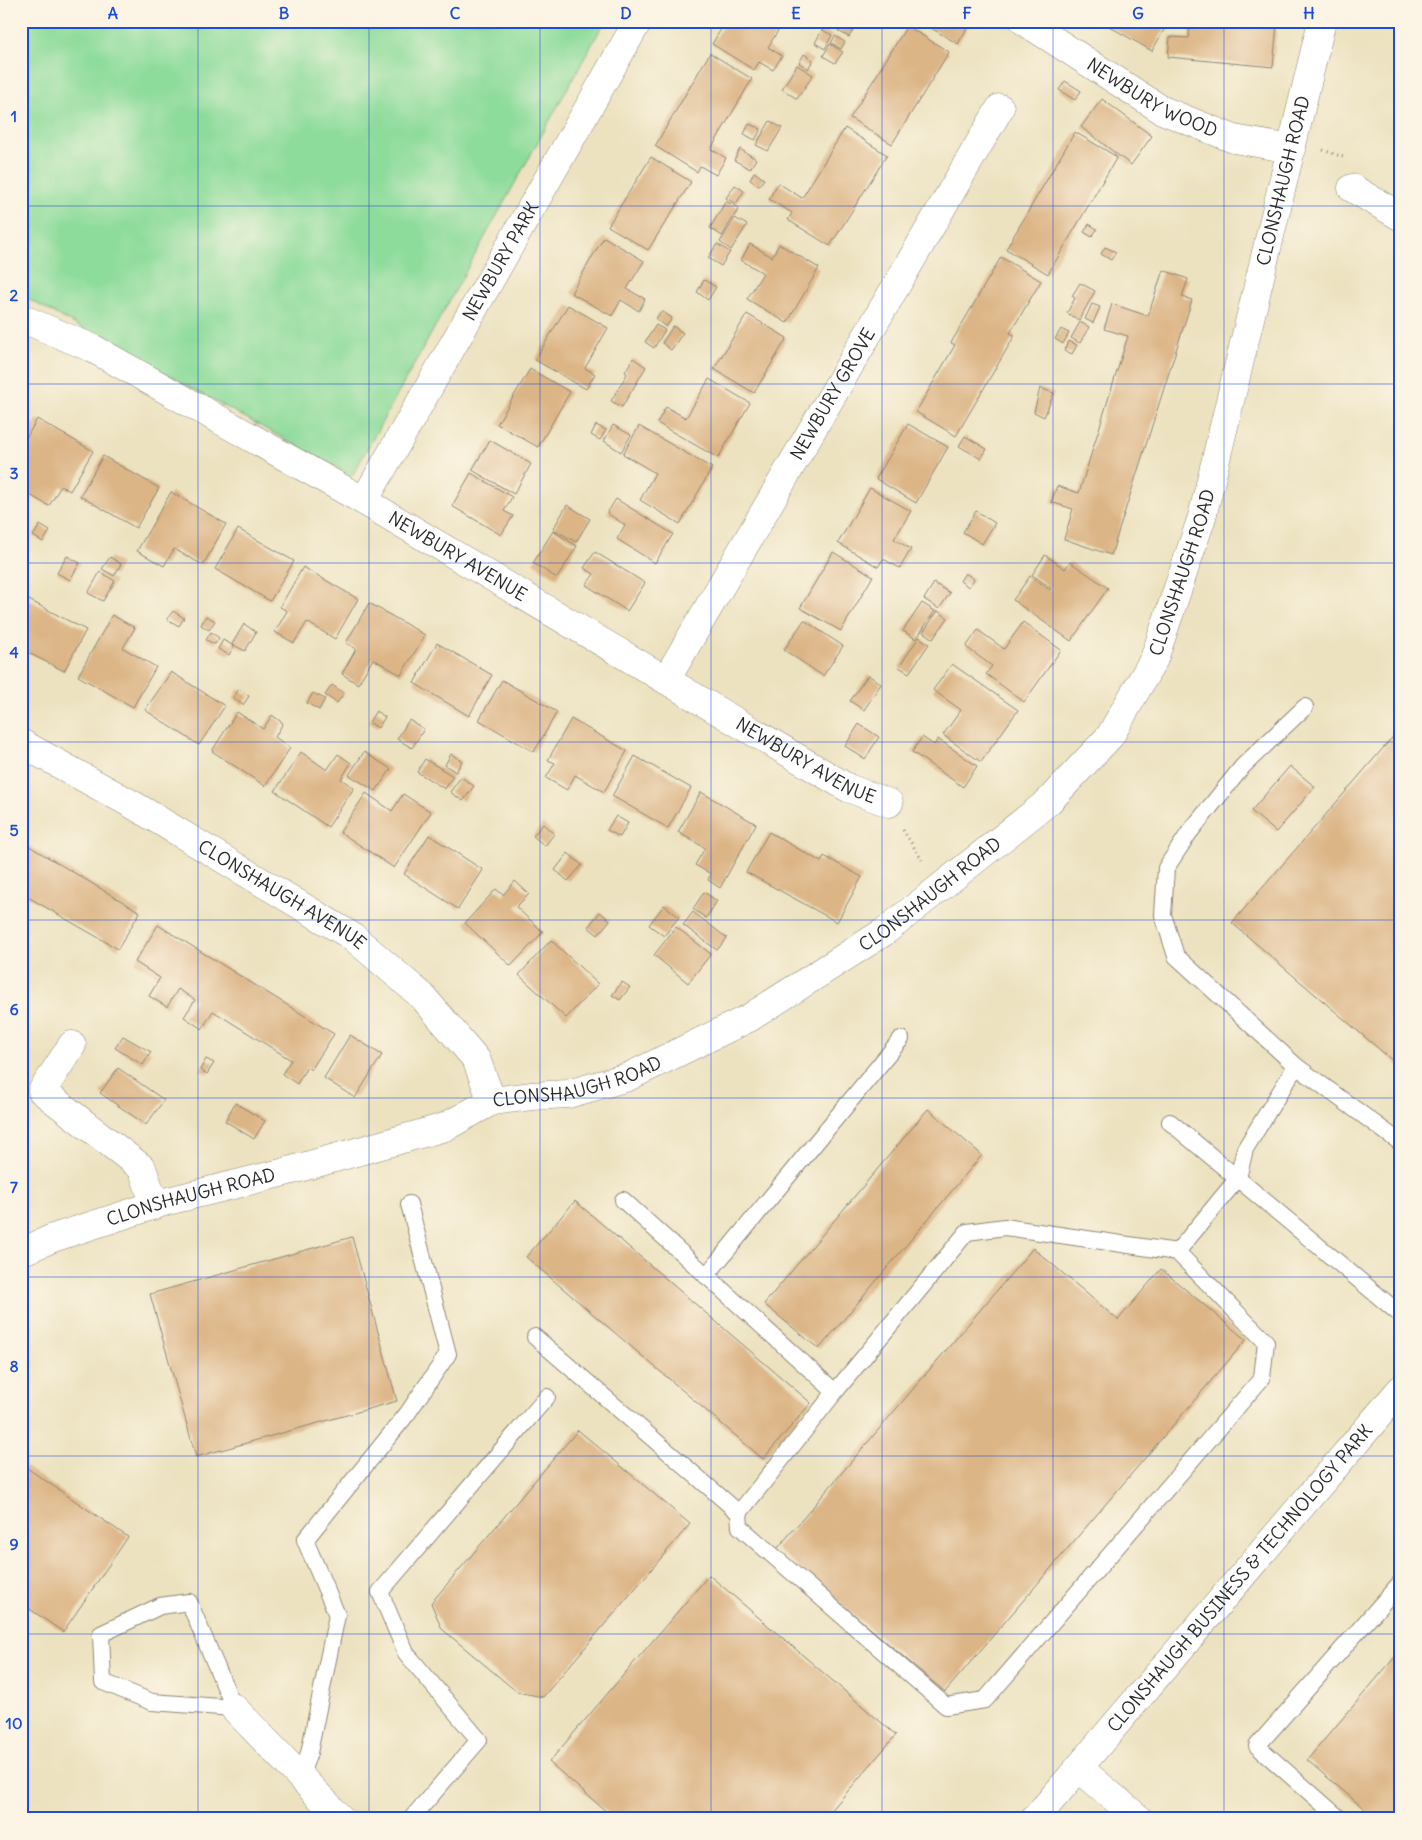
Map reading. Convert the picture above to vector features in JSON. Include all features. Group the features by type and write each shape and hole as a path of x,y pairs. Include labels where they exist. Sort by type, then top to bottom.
{"street":[{"name":"NEWBURY PARK","path":"364,501 638,21"},
{"name":"NEWBURY WOOD","path":"1024,21 1162,110 1234,138 1293,145"},
{"name":"CLONSHAUGH ROAD","path":"21,1252 53,1238 156,1205 285,1172 445,1126 492,1101 568,1094 628,1077 749,1018 884,932 1048,802 1110,736 1154,659 1202,517 1322,21"},
{"name":"NEWBURY GROVE","path":"666,680 1000,108"},
{"path":"1352,188 1401,217"},
{"name":"NEWBURY AVENUE","path":"21,318 92,348 364,501 848,788 889,803"},
{"name":"CLONSHAUGH AVENUE","path":"21,743 135,806 353,936 422,996 476,1059 492,1101"},
{"path":"72,1045 42,1091 142,1168 156,1205"},
{"name":"CLONSHAUGH BUSINESS & TECHNOLOGY PARK","path":"1035,1819 1401,1389"},
{"path":"234,1708 341,1819"},
{"path":"1079,1768 1139,1819"}],"lane":[{"path":"1305,707 1243,766 1189,833 1166,868 1164,915 1176,956 1296,1066 1401,1143"},
{"path":"706,1276 902,1039"},
{"path":"1177,1252 1238,1178 1245,1149 1296,1066"},
{"path":"1170,1122 1401,1315"},
{"path":"623,1200 835,1392"},
{"path":"300,1776 309,1753 337,1615 305,1540 407,1414 448,1354 409,1204"},
{"path":"1005,1227 1177,1252 1266,1342 1262,1378 985,1700 946,1706 740,1527 739,1513 835,1392 967,1232 1005,1227"},
{"path":"535,1337 739,1513"},
{"path":"412,1819 479,1740 406,1653 380,1592 547,1397"},
{"path":"1340,1819 1257,1746 1401,1582"},
{"path":"189,1602 234,1708 152,1702 103,1682 101,1634 160,1606 189,1602"}],"path":[{"path":"1293,145 1343,156 1352,188"},
{"path":"889,803 911,843 941,888"}],"green space":[{"path":"21,21 605,21 352,476 21,295"}],"building":[{"path":"726,21 784,21 768,47 782,56 773,70 759,62 754,70 712,44"},
{"path":"919,21 971,21 958,44"},
{"path":"1100,21 1169,21 1152,51"},
{"path":"1190,21 1250,21 1277,24 1273,67 1168,57 1170,37 1189,38"},
{"path":"843,23 854,29 849,37 838,31"},
{"path":"907,26 949,52 892,144 850,118"},
{"path":"822,30 832,35 825,49 815,43"},
{"path":"835,36 845,42 841,49 831,43"},
{"path":"830,44 843,52 835,63 823,56"},
{"path":"710,53 752,79 711,149 726,158 716,175 700,166 697,172 655,146"},
{"path":"804,54 813,60 808,69 799,63"},
{"path":"797,65 813,75 797,99 782,89"},
{"path":"1065,81 1081,91 1075,100 1059,90"},
{"path":"1102,99 1152,136 1131,165 1081,127"},
{"path":"770,121 782,128 768,151 756,145"},
{"path":"749,124 761,129 755,140 744,134"},
{"path":"845,128 887,155 830,246 788,220 792,213 769,199 778,183 802,198"},
{"path":"1075,132 1117,157 1048,274 1006,249"},
{"path":"740,149 756,159 750,169 734,160"},
{"path":"651,157 691,182 648,250 608,226"},
{"path":"754,172 764,179 759,186 750,180"},
{"path":"735,185 744,191 736,204 726,198"},
{"path":"726,201 739,208 722,236 710,228"},
{"path":"735,218 747,225 731,250 720,242"},
{"path":"1089,224 1097,229 1092,237 1084,232"},
{"path":"604,237 644,261 627,289 645,299 639,311 621,300 612,316 571,293"},
{"path":"717,244 730,252 721,266 708,258"},
{"path":"750,244 772,257 779,244 819,268 787,323 747,299 763,273 741,260"},
{"path":"1105,247 1116,252 1111,260 1101,254"},
{"path":"1001,257 1041,281 1010,333 1015,335 956,436 916,412 955,345 951,343"},
{"path":"1163,270 1188,279 1182,297 1192,300 1111,555 1064,539 1073,509 1051,502 1057,486 1079,493 1128,336 1104,329 1112,304 1148,316"},
{"path":"704,280 716,287 708,300 697,292"},
{"path":"1080,283 1095,291 1079,320 1067,313 1075,298 1072,296"},
{"path":"1092,304 1100,307 1093,323 1085,319"},
{"path":"568,305 608,328 585,368 595,374 586,389 535,360"},
{"path":"661,311 672,318 666,327 656,319"},
{"path":"747,314 787,338 754,393 714,369"},
{"path":"1080,322 1089,327 1080,343 1071,338"},
{"path":"656,325 665,330 654,348 645,342"},
{"path":"673,326 683,333 671,350 662,343"},
{"path":"1061,329 1069,333 1063,344 1055,339"},
{"path":"1069,341 1077,345 1072,354 1064,350"},
{"path":"633,358 646,367 622,407 611,401 627,374 625,372"},
{"path":"530,369 570,392 538,447 497,424"},
{"path":"709,379 750,403 718,458 657,423 666,407 686,418"},
{"path":"1040,388 1054,393 1044,417 1034,412"},
{"path":"21,414 26,417 21,426"},
{"path":"37,419 93,451 70,491 61,486 49,506 21,490 21,447"},
{"path":"908,424 948,447 916,503 876,479"},
{"path":"596,425 606,430 600,440 591,435"},
{"path":"613,425 631,435 621,452 604,441"},
{"path":"639,426 712,468 680,524 640,500 655,473 623,454"},
{"path":"965,436 987,449 981,459 959,446"},
{"path":"490,440 531,464 514,494 472,470"},
{"path":"103,456 159,488 136,528 80,496"},
{"path":"471,473 512,497 504,511 513,516 501,535 452,506"},
{"path":"870,488 911,511 894,539 911,549 900,568 883,559 878,567 838,543"},
{"path":"171,492 226,524 203,565 174,549 164,566 137,551"},
{"path":"616,499 673,534 655,563 617,539 625,525 607,513"},
{"path":"567,505 590,519 576,542 553,529"},
{"path":"976,511 995,523 982,544 963,532"},
{"path":"40,525 50,531 43,542 33,536"},
{"path":"238,529 294,561 270,601 215,569"},
{"path":"21,530 28,534 21,545"},
{"path":"553,531 577,546 557,578 533,563"},
{"path":"595,552 645,583 627,611 586,585 594,574 584,568"},
{"path":"833,552 873,576 841,631 800,608"},
{"path":"1045,555 1065,569 1070,562 1108,588 1071,641 1013,600 1030,576 1050,590 1051,588 1032,575"},
{"path":"67,556 80,563 70,580 57,573"},
{"path":"110,557 121,564 114,576 102,569"},
{"path":"303,567 358,599 335,639 307,622 294,643 275,632 287,611 280,607"},
{"path":"100,572 115,581 103,601 88,593"},
{"path":"965,573 974,579 969,587 960,581"},
{"path":"934,583 950,593 939,609 924,599"},
{"path":"29,600 86,630 64,671 21,649 21,615"},
{"path":"369,603 425,635 401,675 373,659 358,684 342,674 356,649 346,643"},
{"path":"922,603 935,611 916,639 903,631"},
{"path":"173,611 184,618 179,626 167,619"},
{"path":"938,611 948,618 933,639 923,632"},
{"path":"112,615 135,628 123,648 156,667 133,707 78,676"},
{"path":"206,616 215,621 209,630 201,625"},
{"path":"804,620 843,646 823,676 784,650"},
{"path":"1023,622 1061,650 1024,702 986,674 992,666 966,647 978,630 1004,649"},
{"path":"244,624 256,632 245,651 232,644"},
{"path":"211,632 219,638 215,644 206,640"},
{"path":"919,637 929,644 909,673 899,667"},
{"path":"223,640 234,646 229,655 218,649"},
{"path":"437,643 492,675 469,716 414,683"},
{"path":"952,664 1018,710 981,762 943,735 961,710 933,690"},
{"path":"171,672 225,706 199,745 145,710"},
{"path":"868,675 881,684 864,710 850,701"},
{"path":"502,680 557,712 534,752 479,720"},
{"path":"332,685 344,693 337,703 325,695"},
{"path":"239,689 249,696 243,705 233,698"},
{"path":"313,693 325,699 319,710 307,703"},
{"path":"376,711 385,717 378,728 369,722"},
{"path":"237,712 263,729 272,715 283,723 275,737 290,748 265,786 212,751"},
{"path":"571,719 627,751 604,792 575,775 567,790 546,778 555,763 548,760"},
{"path":"409,720 424,729 412,748 397,739"},
{"path":"859,724 879,737 865,759 845,746"},
{"path":"1398,731 1401,734 1401,1068 1232,923"},
{"path":"922,737 934,745 938,739 977,766 963,787 912,752"},
{"path":"301,752 327,770 338,754 351,763 341,779 354,788 328,827 275,791"},
{"path":"364,752 391,769 376,791 349,775"},
{"path":"451,754 462,761 456,772 445,765"},
{"path":"635,756 691,788 668,828 612,796"},
{"path":"425,759 453,776 445,789 417,772"},
{"path":"1290,766 1315,787 1276,832 1251,811"},
{"path":"461,777 474,786 463,801 450,792"},
{"path":"701,792 756,824 720,888 708,880 711,874 695,865 705,848 678,832"},
{"path":"366,793 392,811 403,794 431,812 394,868 340,832"},
{"path":"616,816 628,823 620,837 607,830"},
{"path":"543,824 554,834 545,846 533,836"},
{"path":"769,832 821,862 824,856 862,877 837,922 746,872"},
{"path":"429,835 483,870 458,909 404,874"},
{"path":"24,843 140,912 118,949 21,893 21,848"},
{"path":"568,853 582,865 568,881 555,870"},
{"path":"515,881 529,894 516,907 543,932 511,966 465,923 496,889 503,895"},
{"path":"704,892 717,901 706,918 693,909"},
{"path":"664,905 679,917 664,936 649,925"},
{"path":"600,912 610,920 598,935 588,927"},
{"path":"693,912 727,938 717,950 683,925"},
{"path":"158,925 334,1034 311,1070 307,1067 297,1084 282,1074 291,1060 213,1011 202,1029 184,1017 195,1000 178,989 167,1007 149,996 160,978 135,962"},
{"path":"676,927 711,954 688,983 654,955"},
{"path":"551,940 598,984 566,1018 519,975"},
{"path":"622,982 630,987 620,1000 612,995"},
{"path":"350,1035 382,1055 355,1098 324,1078"},
{"path":"123,1036 151,1052 143,1065 115,1048"},
{"path":"206,1059 214,1063 207,1074 200,1070"},
{"path":"118,1068 164,1100 146,1125 100,1093"},
{"path":"235,1103 265,1121 254,1139 225,1121"},
{"path":"928,1109 982,1155 819,1349 764,1304"},
{"path":"575,1201 811,1403 763,1459 526,1257"},
{"path":"352,1237 397,1401 196,1457 150,1294"},
{"path":"1033,1248 1118,1320 1161,1269 1246,1340 945,1692 777,1549"},
{"path":"578,1430 690,1524 543,1697 517,1692 442,1629 431,1603"},
{"path":"21,1464 128,1537 63,1632 21,1603"},
{"path":"709,1575 896,1735 824,1819 615,1819 549,1762"},
{"path":"1401,1650 1401,1819 1376,1819 1307,1760"}]}
